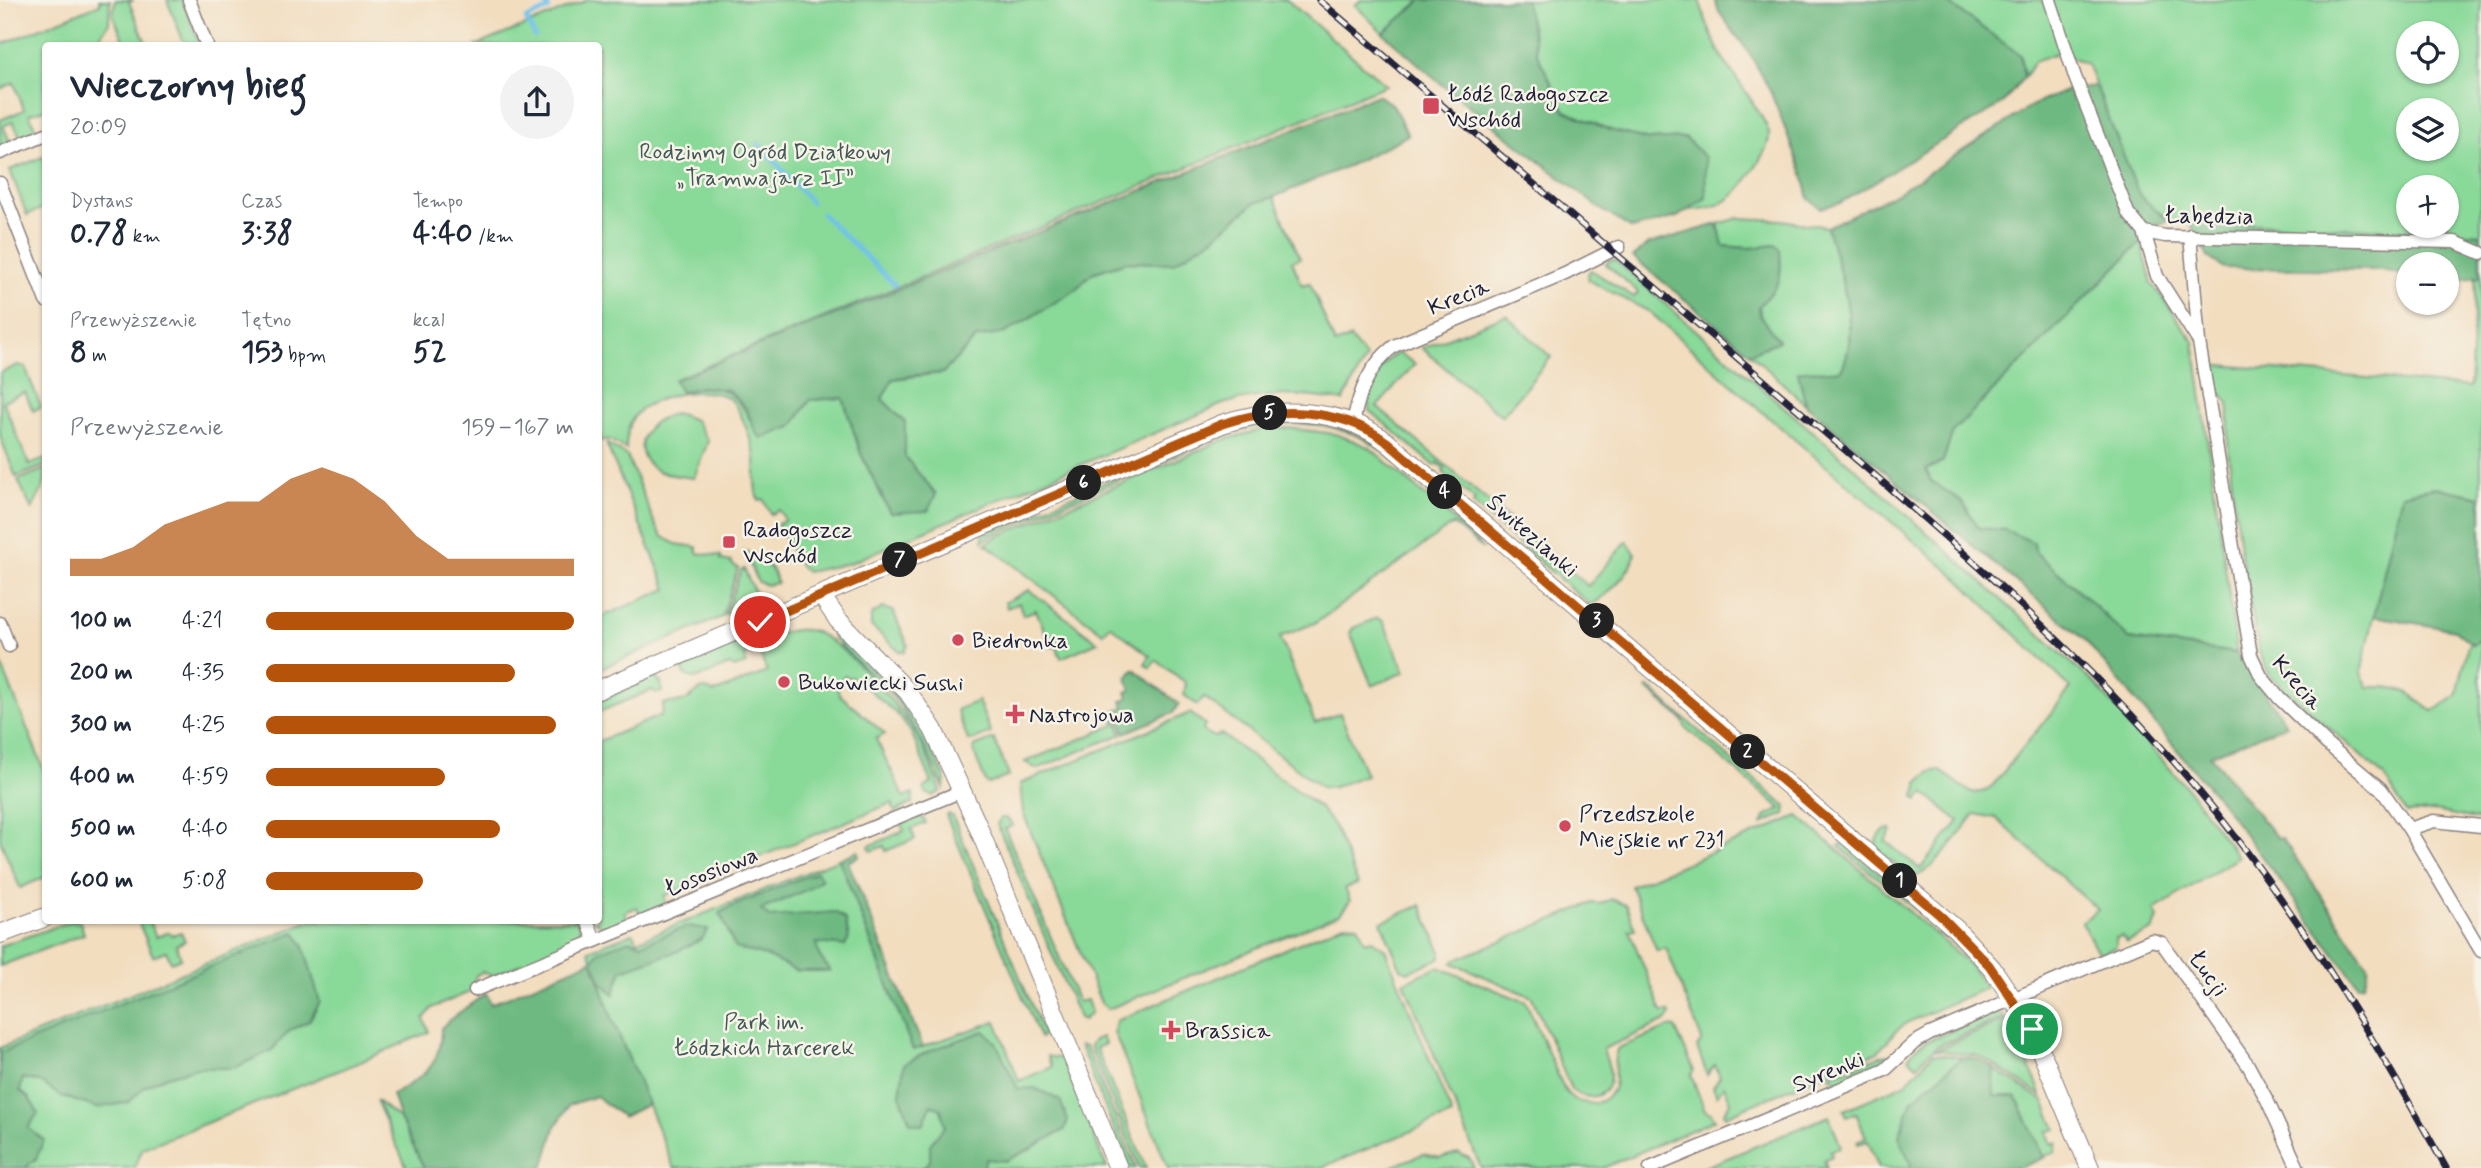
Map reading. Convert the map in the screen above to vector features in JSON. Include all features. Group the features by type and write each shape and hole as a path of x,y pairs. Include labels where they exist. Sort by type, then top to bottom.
{"street":[{"path":"188,0 205,42"},
{"name":"Łabędzia","path":"2050,0 2075,77 2128,213 2144,232 2165,236 2455,242 2481,253"},
{"path":"0,153 42,136"},
{"path":"0,183 42,291"},
{"name":"Krecia","path":"2144,232 2162,286 2199,342"},
{"name":"Krecia","path":"2190,235 2199,342 2251,655 2261,676 2279,698 2327,744 2375,782 2409,829 2481,951"},
{"name":"Krecia","path":"1353,423 1372,368 1394,346 1565,274 1619,247"},
{"name":"Świtezianki","path":"602,688 1230,421 1256,414 1282,412 1317,415 1353,423 1369,429 1387,442 1942,917 1989,965 2035,1035 2090,1168"},
{"path":"821,595 838,620 913,698 933,729 962,791 1118,1168"},
{"path":"0,624 9,646"},
{"name":"Łososiowa","path":"475,990 962,791"},
{"path":"2409,829 2424,822 2444,820 2481,826"},
{"path":"0,934 42,918"},
{"path":"589,924 595,941"},
{"name":"Łucji","path":"2013,998 2144,942 2152,940 2162,943 2248,1065 2298,1168"},
{"name":"Syrenki","path":"1650,1168 1885,1070 1924,1037 2013,998"}],"green space":[{"path":"99,0 110,0 109,23 96,42 42,42 42,110 29,114 37,131 21,138 13,122 3,126 10,142 0,146 0,120 24,110 14,83 0,89 0,45 100,4"},
{"path":"115,0 134,0 129,2 146,42 125,42 113,15"},
{"path":"167,0 182,0 199,42 184,42"},
{"name":"Rodzinny Ogród Działkowy „Tramwajarz II”","path":"588,0 1287,0 1386,85 675,379 687,391 712,388 731,395 745,410 756,433 792,427 810,400 843,398 861,454 890,513 935,494 904,457 905,422 881,399 893,379 943,373 976,338 1005,333 1075,290 1092,273 1126,262 1173,263 1213,238 1254,203 1274,197 1300,258 1292,261 1302,285 1310,283 1335,344 1350,338 1366,358 1343,401 1283,395 1253,397 1223,404 850,563 807,572 800,566 777,524 785,520 779,510 771,514 763,499 759,500 757,496 755,458 750,437 733,402 724,396 713,393 684,393 656,401 637,413 631,421 626,449 608,439 602,440 602,42 485,42"},
{"path":"1361,0 1422,0 1383,33 1355,5"},
{"path":"1422,0 1525,0 1537,54 1565,111 1610,130 1649,140 1686,138 1705,158 1706,198 1677,217 1632,229 1599,208 1445,87 1383,33"},
{"path":"1525,0 1699,0 1720,53 1769,133 1764,152 1737,192 1712,207 1687,210 1706,197 1686,138 1649,140 1610,130 1565,111 1537,54"},
{"path":"1715,0 1944,0 2020,55 2024,77 2003,103 1840,203 1821,208 1809,199 1803,174 1769,88 1750,54 1719,12"},
{"path":"1944,0 2481,0 2481,234 2459,233 2459,175 2396,175 2396,230 2170,221 2139,196 2087,64 2059,52 2035,61 2024,77 2020,55"},
{"path":"2096,86 2139,195 2170,221 2152,225 2141,242 1953,431 1943,461 1926,470 1931,481 1962,502 1979,528 2005,530 2033,542 2036,553 2129,639 2237,653 2287,725 2210,755 2277,838 2282,838 2369,967 2364,984 2358,985 2220,801 2084,639 1806,405 1798,372 1841,370 1850,338 1846,299 1827,227 1897,193 2035,104 2070,89"},
{"path":"1377,95 1393,105 1408,135 1350,165 1254,203 1213,238 1173,263 1126,262 1092,273 1075,290 1005,333 976,338 943,373 893,379 882,399 905,422 905,457 936,494 928,511 890,513 861,454 843,398 810,400 792,427 762,438 756,433 746,408 728,390 701,387 681,392 674,380"},
{"path":"42,157 42,208 27,215 10,170"},
{"path":"1739,218 1781,220 1827,227 1842,280 1849,319 1847,355 1841,370 1798,372 1806,405 1750,353 1778,341 1760,316 1759,305 1769,296 1776,245 1749,248 1723,246 1718,224"},
{"path":"2189,221 2396,230 2396,238 2459,238 2459,233 2481,234 2481,276 2459,281 2459,252 2396,252 2396,273 2382,270 2224,268 2208,257"},
{"path":"1718,224 1723,246 1749,248 1776,245 1780,250 1781,268 1776,287 1759,306 1760,316 1779,341 1750,353 1633,257 1649,244"},
{"path":"2141,242 2152,283 2194,342 2237,653 2129,639 2077,589 2005,530 1979,528 1962,502 1931,481 1926,470 1943,461 1953,431"},
{"path":"1615,260 1866,478 2093,682 2187,788 2238,857 2154,910 2158,918 2153,930 2127,942 2122,936 2116,938 2116,947 2099,954 2081,922 2098,910 1996,818 1975,814 1937,862 1919,875 1910,877 1877,849 1875,847 1879,836 1889,829 1892,831 1885,841 1920,869 1959,821 1924,793 1918,800 1915,796 1918,783 1930,772 1939,770 1969,791 1988,789 2071,688 1955,576 1650,312 1588,280 1591,270 1634,297 1638,293 1636,290 1606,264"},
{"path":"2481,276 2481,497 2434,487 2402,494 2361,673 2368,687 2404,691 2433,711 2457,696 2468,645 2481,640 2481,820 2434,811 2406,813 2385,777 2270,676 2260,654 2240,549 2228,450 2229,403 2214,384 2207,364 2470,387 2476,277"},
{"path":"1506,315 1551,357 1502,416 1422,348"},
{"path":"1399,353 1415,364 1377,407 1588,586 1627,541 1635,553 1634,559 1624,575 1602,598 1589,604 1473,504 1475,500 1443,472 1445,469 1438,463 1435,466 1370,411 1370,405 1366,403 1374,381 1387,361"},
{"path":"18,365 25,367 41,407 33,411 25,392 3,401 29,465 42,460 42,467 16,477 0,436 0,373"},
{"path":"679,414 695,420 708,441 694,478 656,470 642,453 644,435 650,427 658,420"},
{"path":"1290,420 1344,429 1372,441 1454,510 1452,513 1401,466 1369,442 1334,428 1276,424 1221,436 983,541 983,534 1220,433 1253,423"},
{"path":"1288,428 1336,434 1369,447 1472,536 1483,549 1453,524 1317,622 1280,637 1315,723 1340,713 1366,775 1331,788 1321,787 1204,697 1197,705 1184,695 1186,683 1156,660 1150,668 1145,664 1150,656 1110,625 1103,633 986,544 996,537 1223,440 1265,429"},
{"path":"606,443 627,456 662,536 676,544 697,547 697,553 721,556 721,560 732,562 738,568 722,617 602,668 602,617 667,589"},
{"path":"42,470 42,489 32,510 18,480"},
{"path":"2434,487 2481,497 2481,640 2472,644 2455,630 2374,616 2402,494"},
{"path":"744,551 765,562 773,571 777,583 766,585 758,582"},
{"path":"744,569 754,591 753,601 725,615 741,570"},
{"path":"1029,590 1098,642 1061,658 1056,646 1051,647 1036,610 1023,615 1019,603 1007,608 1005,602"},
{"path":"883,608 893,611 908,645 904,652 899,651 871,626 871,615"},
{"path":"1377,618 1383,621 1405,672 1372,686 1350,633 1353,628"},
{"path":"770,628 774,636 801,630 823,636 852,659 896,706 926,753 941,791 933,796 926,793 924,788 932,783 912,734 898,715 857,679 844,676 837,686 839,694 885,734 876,739 904,797 913,793 913,803 895,812 892,803 664,896 667,904 641,916 637,907 625,912 628,921 611,927 602,926 598,924 602,924 602,740 662,715 663,704 686,701 704,689 713,693 767,672 758,649 745,655 746,664 734,668 730,665 695,679 685,675 684,665"},
{"path":"831,630 877,673 916,720 945,777 944,788 921,739 900,705 840,645"},
{"path":"0,661 42,766 42,878 20,888 0,840"},
{"path":"1134,669 1179,704 1173,713 1125,733 1115,711 1124,707 1122,701 1128,698 1126,692 1131,690 1127,678"},
{"path":"653,677 661,682 662,692 656,693 652,690 602,711 602,700"},
{"path":"1648,687 1786,807 1785,814 1762,824 1765,817 1781,809 1686,728 1682,719 1647,689"},
{"path":"978,701 991,733 972,741 968,740 957,712 958,709"},
{"path":"1113,712 1122,734 1037,769 1025,762 1115,725 1111,713"},
{"path":"1190,713 1205,724 1203,729 1206,734 1215,737 1221,734 1320,808 1334,826 1358,884 1345,888 1350,901 1340,914 1108,1009 1101,1003 1023,813 1020,784"},
{"path":"994,739 1009,776 989,784 986,783 973,750 974,747"},
{"path":"946,815 953,817 1044,1035 1040,1038"},
{"path":"1798,816 1947,944 1970,966 1985,986 1906,1023 1878,1052 1725,1116 1724,1112 1731,1102 1724,1086 1717,1096 1713,1087 1720,1077 1715,1065 1707,1075 1697,1047 1702,1040 1666,948 1657,951 1631,886"},
{"path":"915,817 923,818 926,823 911,829 915,839 886,851 884,846 871,851 869,846 904,831 901,823"},
{"path":"1001,818 1006,818 1013,825 1005,829 1078,1002 1087,1000 1091,1012 1084,1020 1079,1018 997,824"},
{"path":"1845,843 1952,937 1992,981 1992,989 1959,949 1940,931 1839,846"},
{"path":"858,851 859,856 848,862 923,1047 913,1050 839,859"},
{"name":"Park im. Łódzkich Harcerek","path":"839,859 913,1050 996,1021 1019,1081 1052,1067 1047,1056 1062,1059 1107,1168 674,1168 613,1021 589,950 633,933 637,941"},
{"path":"816,872 822,879 808,889 761,910 769,917 835,912 845,919 849,938 845,946 816,943 819,955 830,971 796,971 766,956 735,948 720,913"},
{"path":"1611,899 1626,905 1635,929 1629,930 1662,1012 1669,1012 1670,1015 1666,1021 1603,1049 1610,1070 1609,1084 1601,1094 1589,1097 1571,1089 1532,997 1453,963 1592,903 1599,904"},
{"path":"1421,905 1441,952 1440,958 1408,972 1401,969 1381,922"},
{"path":"63,924 81,924 84,934 0,966 0,946"},
{"path":"139,924 150,924 156,937 170,932 172,935 181,932 185,941 176,945 181,958 171,962 166,951 153,956"},
{"path":"302,924 578,924 581,932 574,941 565,946 492,976 483,972 476,975 472,991 432,1008 424,1019 429,1032 143,1148 134,1168 0,1168 0,1048"},
{"path":"1344,924 1358,925 1365,942 1372,940 1385,949 1452,1115 1320,1168 1168,1168 1114,1032 1116,1021"},
{"path":"688,926 708,929 702,939 678,951 622,970 614,994 603,984 593,962 613,1021 648,1104 623,1117 596,1096 569,1105 555,1128 543,1168 424,1168 400,1119 392,1095 421,1076 434,1062 438,1053 441,1028 486,993 491,1004 593,960 599,951 629,940 642,944"},
{"path":"295,932 303,944 320,1002 309,1021 290,1030 271,1051 234,1068 197,1068 167,1076 145,1086 129,1102 97,1108 61,1096 42,1083 23,1078 20,1091 29,1098 38,1113 28,1128 44,1140 36,1159 25,1168 0,1168 0,1053"},
{"path":"1438,967 1526,1002 1564,1089 1580,1102 1595,1103 1610,1095 1615,1082 1615,1055 1618,1048 1670,1027 1675,1028 1694,1070 1691,1075 1705,1111 1711,1113 1715,1120 1603,1168 1481,1168 1404,982"},
{"path":"2000,1013 2003,1018 1937,1046 1917,1065 1908,1058 1917,1047 1927,1041"},
{"path":"2007,1019 2011,1021 2042,1096 1980,1056 1936,1050"},
{"path":"984,1031 996,1042 1018,1089 1035,1088 1060,1100 1068,1121 1064,1130 1005,1161 986,1159 983,1168 922,1168 930,1161 930,1144 945,1126 941,1109 931,1105 923,1125 910,1122 900,1095 904,1064 929,1051"},
{"path":"1102,1037 1105,1044 1096,1048 1146,1168 1140,1168 1090,1046 1094,1040"},
{"path":"1080,1046 1086,1047 1136,1168 1130,1168"},
{"path":"1933,1054 1963,1057 1912,1100 1912,1168 1879,1168 1868,1141 1858,1144 1857,1141 1866,1137 1856,1113 1847,1116 1844,1110 1905,1084"},
{"path":"1895,1055 1883,1064 1849,1080 1835,1081 1830,1076 1880,1056"},
{"path":"1963,1057 1979,1059 1993,1068 1994,1096 2016,1096 2044,1158 2019,1168 1912,1168 1899,1136 1912,1100"},
{"path":"1993,1068 2044,1101 2056,1129 2047,1132 2052,1144 2057,1142 2055,1152 2043,1157 2016,1096 1993,1096"},
{"path":"376,1100 400,1119 424,1168 407,1168"},
{"path":"1829,1116 1841,1147 1830,1151 1832,1156 1824,1160 1827,1168 1703,1168"},
{"path":"1458,1153 1469,1158 1474,1168 1388,1168 1423,1154 1440,1158"}],"waterway":[{"path":"535,37 526,19 549,9 543,0"},
{"path":"759,144 811,202"},
{"path":"822,214 895,285"}],"railway":[{"path":"1319,0 1937,529 2092,674 2188,778 2261,870 2358,1016 2446,1168"}],"place":[{"name":"Łódź Radogoszcz Wschód","path":"1431,106"},
{"name":"Radogoszcz Wschód","path":"729,542"},
{"name":"Biedronka","path":"958,640"},
{"name":"Bukowiecki Sushi","path":"784,682"},
{"name":"Nastrojowa","path":"1015,714"},
{"name":"Przedszkole Miejskie nr 231","path":"1565,826"},
{"name":"Brassica","path":"1171,1030"}],"route":[{"path":"760,622 1222,424 1248,415 1282,412 1341,419 1369,429 1387,442 1942,917 1968,941 1999,977 2032,1029"}]}
